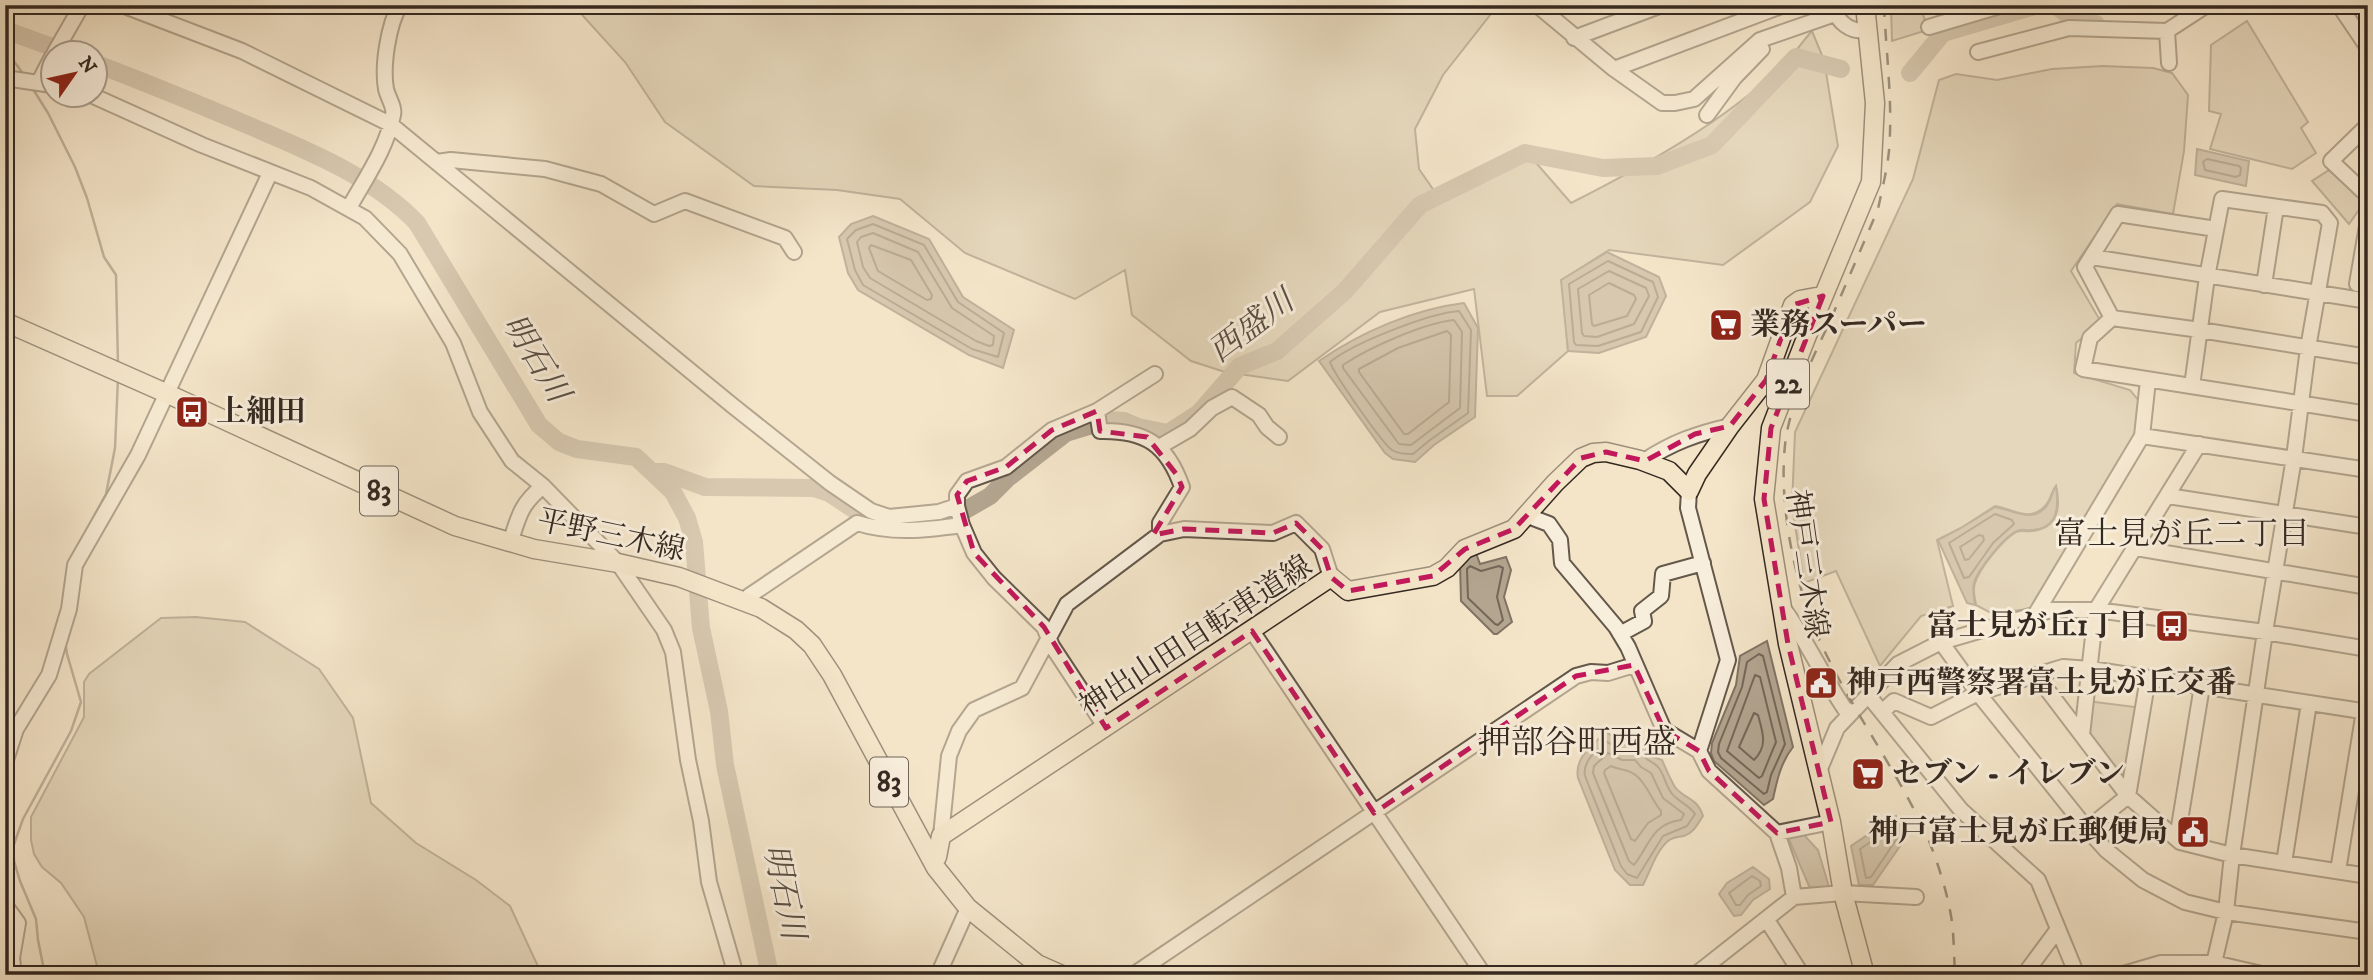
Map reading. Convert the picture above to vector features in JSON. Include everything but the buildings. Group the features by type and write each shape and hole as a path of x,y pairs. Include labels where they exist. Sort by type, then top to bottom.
{"main road":[{"name":"神戸三木線","path":"1865,5 1875,103 1871,182 1819,297 1771,428 1764,499 1788,644 1831,822 1843,893 1865,975"},
{"path":"1689,491 1697,474 1730,426 1766,380 1793,305 1800,300 1819,297"},
{"name":"平野三木線","path":"5,322 455,526 534,549 618,563 679,577 761,608 796,630 812,645 832,675 937,862 968,908 1037,964 1062,975"},
{"name":"神出山田自転車道線","path":"941,836 1331,577 1348,591 1433,576 1447,568 1465,549 1514,528 1581,458 1606,452 1644,461 1670,471 1689,491"},
{"path":"937,862 941,836"}],"street":[{"path":"63,38 82,5"},
{"path":"122,5 242,51 390,124 733,406 830,483 871,511 889,517 939,512 957,506"},
{"path":"349,208 379,155 394,112 386,89 384,65 394,14 400,5"},
{"path":"1538,5 1574,38 1661,103 1694,99 1760,40 1833,10 1844,25 1859,31 1867,30"},
{"path":"1574,38 1662,5"},
{"path":"1614,69 1784,5"},
{"path":"1929,27 2003,5"},
{"path":"1978,52 2069,28 2167,31 2207,5"},
{"path":"2340,5 2368,48"},
{"path":"2167,31 2169,63"},
{"path":"1707,115 1734,78 1776,35"},
{"path":"5,78 38,83"},
{"path":"108,102 270,173 311,188 349,208 382,233 410,268 453,343 480,412 512,461 543,486 618,563 664,630 673,652 709,882 736,975"},
{"path":"2368,125 2331,161 2368,196"},
{"path":"437,162 450,160 545,169 601,184 654,214 685,201 713,209 785,238 794,252"},
{"path":"5,763 16,729 49,675 69,609 75,565 138,455 270,173"},
{"path":"2192,386 2207,276 2222,200 2322,213 2330,223 2308,348 2294,458 2265,632 2226,912 2214,963"},
{"path":"2264,285 2276,207"},
{"path":"2112,318 2085,267 2118,214 2216,229"},
{"path":"2368,220 2357,284 2368,285"},
{"path":"2092,257 2368,300"},
{"path":"2112,318 2368,357"},
{"path":"2112,318 2090,338 2083,369 2368,414"},
{"path":"1106,727 1052,646 1044,628 994,578 974,553 961,525 957,495 967,481 1006,467 1052,430 1097,411 1155,374"},
{"path":"2035,615 2142,436 2148,380"},
{"path":"1159,447 1190,429 1212,408 1232,397 1259,415 1267,428 1279,437"},
{"path":"1097,411 1100,431 1147,437 1159,447 1177,475 1182,487 1160,523 1160,534"},
{"path":"1644,461 1669,445 1695,434 1730,426"},
{"path":"2142,436 2368,470"},
{"path":"2082,735 2096,610 2199,444"},
{"path":"510,543 520,510 528,498 543,486"},
{"path":"1689,491 1688,508 1728,660 1699,751"},
{"path":"2168,496 2368,527"},
{"path":"1528,516 1549,524 1560,540 1562,564 1620,634 1664,730 1699,751 1709,771 1777,833 1789,867 1794,897"},
{"path":"745,601 857,523 879,530 921,531 961,525"},
{"path":"941,836 949,756 959,731 974,710 1022,688 1067,604 1160,534 1184,529 1273,533 1296,523 1322,550 1331,577"},
{"path":"2136,548 2368,587"},
{"path":"1620,634 1644,621 1642,611 1661,596 1663,574 1703,562"},
{"path":"1782,607 1799,630 1849,715"},
{"path":"1819,771 1837,728 1898,664 1941,642 2052,610 2096,610 2265,632 2368,649"},
{"path":"1252,631 1484,975"},
{"path":"1941,642 1978,693 2087,829 2106,850 2143,880 2185,902 2226,912 2368,932"},
{"path":"1133,975 1576,676 1591,672 1608,673 1634,665"},
{"path":"1882,712 1894,701 1931,717 1978,693 2063,667 2091,669 2366,712 2338,871"},
{"path":"2036,675 2129,796 2177,839 2232,855 2368,876"},
{"path":"2087,829 2129,796 2148,678"},
{"path":"2177,839 2202,686"},
{"path":"1868,695 1961,810 2038,880 2077,975"},
{"path":"2284,863 2309,703"},
{"path":"1777,833 1831,822"},
{"path":"1695,975 1794,897 1843,893 1916,897"},
{"path":"5,905 18,923 12,958 14,975"},
{"path":"938,975 968,908"},
{"path":"1767,920 1802,975"},
{"path":"2024,975 2058,929"},
{"path":"2120,975 2161,963 2214,963 2266,975"}],"highlighted area":[{"path":"1823,296 1771,428 1764,499 1788,644 1831,822 1777,833 1709,771 1699,751 1664,730 1634,665 1576,676 1374,813 1252,631 1106,728 1044,627 974,553 957,495 967,481 1006,467 1052,430 1097,411 1100,431 1147,437 1177,475 1182,487 1153,535 1184,529 1273,533 1296,523 1322,549 1331,577 1348,591 1433,576 1465,549 1514,529 1581,458 1606,452 1645,461 1695,434 1730,426 1766,380 1793,305"}],"shaded area":[{"path":"573,5 1498,5 1443,75 1415,129 1419,169 1435,192 1531,157 1571,203 1655,158 1736,105 1784,64 1812,31 1824,60 1838,146 1810,202 1723,265 1609,250 1562,280 1568,351 1517,396 1487,396 1474,289 1380,312 1288,381 1225,372 1191,361 1132,315 1125,270 1075,299 965,253 900,199 837,190 754,186 665,122 625,62"},
{"path":"1891,5 1923,5 1921,9 1926,23 1924,31 1892,41"},
{"path":"2247,21 2308,122 2301,128 2316,153 2292,169 2210,149 2221,114 2209,111 2211,45"},
{"path":"2103,66 2153,68 2172,73 2188,95 2184,151 2173,214 2117,204 2071,271 2101,322 2076,343 2074,373 2130,390 2140,402 2135,437 2031,609 1991,613 1976,605 1974,586 1986,563 2011,536 2018,531 2041,529 2053,521 2058,509 2056,486 2047,504 2033,514 1995,506 1937,540 1953,606 1921,616 1880,666 1836,571 1804,583 1792,505 1795,432 1913,179 1939,80 1956,74 1997,80 2052,69"},
{"path":"2329,170 2365,201 2349,224 2312,181"},
{"path":"196,617 245,622 319,669 353,718 371,803 416,843 476,880 510,906 542,975 102,975 97,966 84,917 61,883 42,867 34,854 31,817 84,717 84,682 89,674 161,618"},
{"path":"2087,701 2143,708 2128,796 2082,735"}],"water":[{"path":"2197,149 2249,161 2246,186 2195,175"},
{"path":"873,216 929,239 963,297 1014,330 1003,368 969,355 858,290 848,273 839,237 851,224"},
{"path":"1607,252 1659,277 1666,296 1646,337 1599,353 1568,351 1561,280"},
{"path":"1464,303 1478,328 1475,417 1434,445 1415,462 1393,459 1385,453 1319,361 1388,323"},
{"path":"2056,486 2057,509 2052,521 2040,529 2020,530 2007,538 1987,561 1974,583 1975,605 1967,603 1938,540 1995,507 2024,515 2038,513 2049,502"},
{"path":"1476,553 1480,564 1506,557 1511,570 1504,597 1512,622 1497,634 1461,601 1460,563"},
{"path":"1767,641 1793,747 1782,765 1773,799 1764,805 1714,761 1711,753 1712,743 1736,685 1740,656"},
{"path":"1606,732 1627,745 1643,744 1651,756 1662,760 1675,787 1697,805 1703,816 1690,833 1664,845 1643,885 1630,885 1615,870 1578,778 1582,758"},
{"path":"1896,816 1907,836 1873,885 1859,885 1851,846"},
{"path":"1804,835 1818,850 1829,887 1817,892 1809,886 1788,837"},
{"path":"1753,867 1769,879 1770,889 1753,900 1741,915 1734,916 1719,894 1727,883"}],"waterway":[{"name":"西盛川","path":"1910,73 1943,33 2038,5"},
{"name":"西盛川","path":"2055,5 2079,23 2096,24"},
{"name":"明石川","path":"5,30 38,42"},
{"path":"5,49 24,75"},
{"name":"西盛川","path":"654,472 664,472 705,487 814,488 829,493 870,520 889,524 924,522 955,516 990,496 1008,478 1066,433 1109,420 1124,421 1138,427 1168,433 1199,413 1240,366 1277,351 1345,291 1420,205 1525,153 1603,168 1657,166 1712,145 1796,57 1841,69"},
{"name":"明石川","path":"108,69 294,145 360,178 399,206 417,223 539,425 559,442 577,449 636,457 673,492 687,518 694,542 701,628 719,711 725,765 770,975"},
{"path":"31,86 75,167 104,257 116,275 118,365"},
{"path":"73,555 106,494 115,448 118,378"},
{"path":"65,589 67,571"},
{"path":"45,975 36,919 20,881 13,847 23,819 71,731 81,702 65,641"}],"railway":[{"path":"1884,5 1890,115 1889,151 1884,180 1878,209 1809,366 1792,413 1785,445 1785,499 1793,556 1818,636 1841,683 1906,794 1936,860 1952,922 1955,975"}],"place":[{"name":"業務スーパー","path":"1726,325"},
{"name":"上細田","path":"192,412"},
{"name":"富士見が丘1丁目","path":"2172,626"},
{"name":"神戸西警察署富士見が丘交番","path":"1821,683"},
{"name":"セブン - イレブン","path":"1868,774"},
{"name":"神戸富士見が丘郵便局","path":"2193,832"}],"district":[{"name":"富士見が丘二丁目","path":"2182,535"},
{"name":"押部谷町西盛","path":"1577,743"}]}
